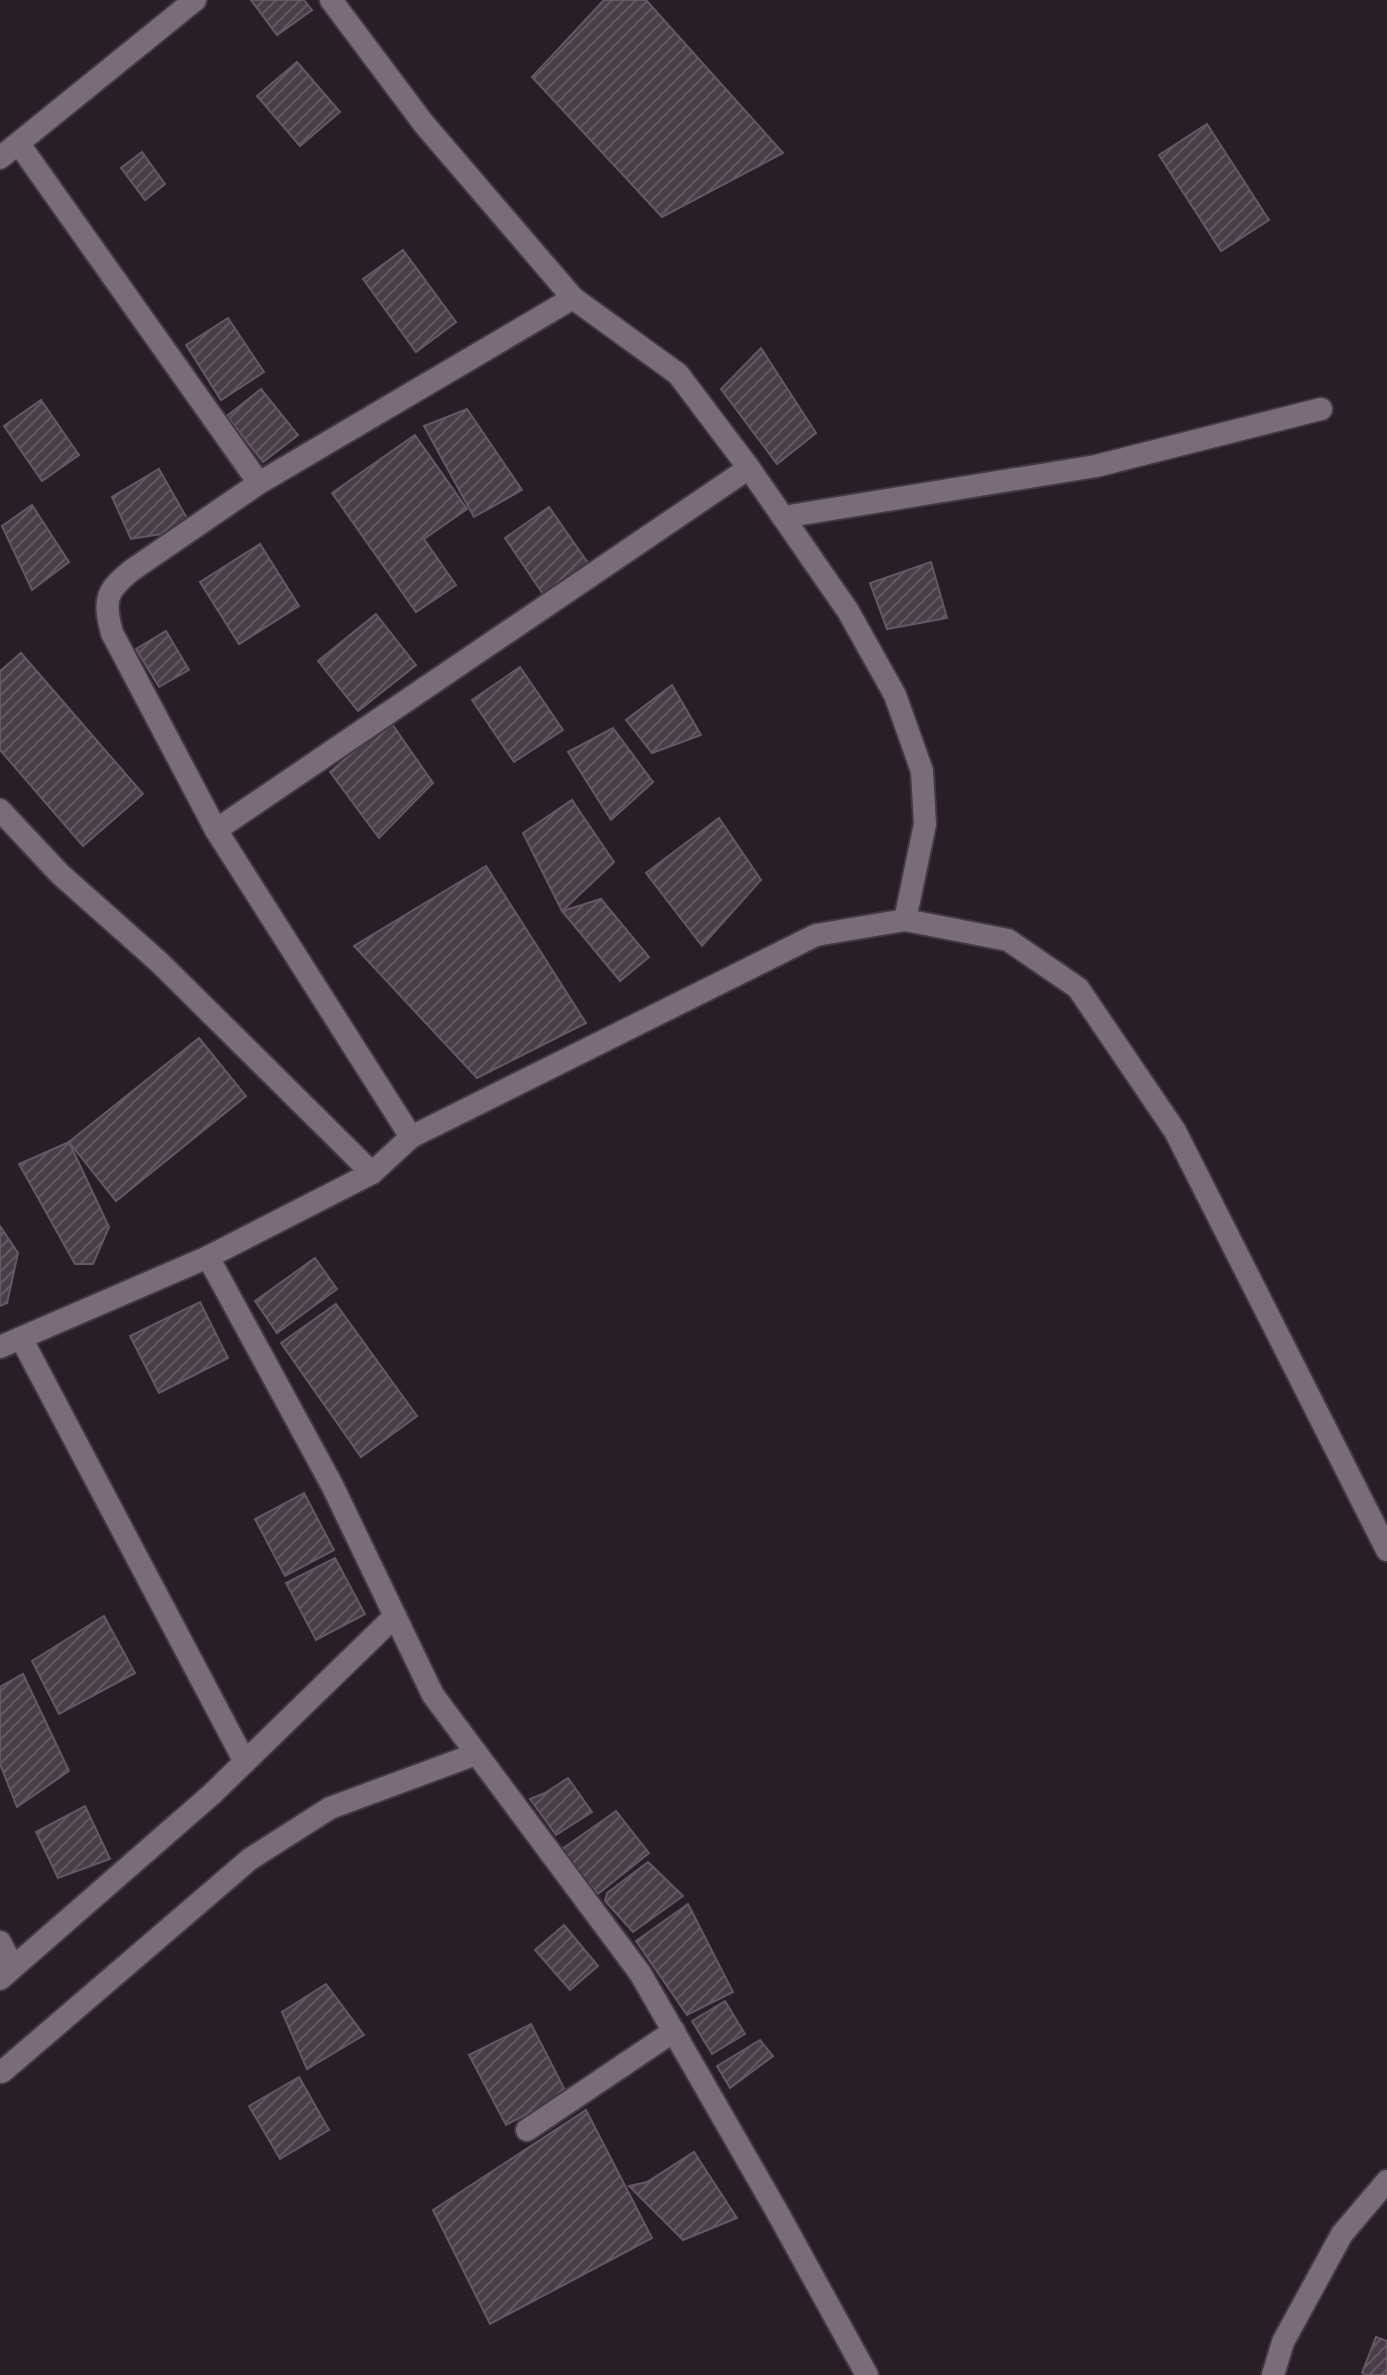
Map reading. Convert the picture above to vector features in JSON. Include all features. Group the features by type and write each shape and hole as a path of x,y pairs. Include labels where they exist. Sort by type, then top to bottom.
{"street":[{"path":"0,158 195,0"},
{"path":"331,0 424,124 573,298 678,374 749,468 848,611 895,695 922,771 925,824 905,920"},
{"path":"19,144 259,483"},
{"path":"411,1137 216,830 112,633 106,612 108,596 115,584 132,570 259,483 573,298"},
{"path":"783,517 1096,466 1321,409"},
{"path":"216,830 749,468"},
{"path":"0,810 60,874 159,962 372,1173"},
{"path":"245,1762 10,1343 208,1257 372,1173 411,1137 816,935 905,920 1008,940 1078,988 1175,1131 1387,1550"},
{"path":"208,1257 332,1485 433,1695 640,1973 867,2375"},
{"path":"0,1942 7,1973 212,1794 395,1616"},
{"path":"2,2072 250,1859 330,1808 476,1754"},
{"path":"527,2130 674,2031"},
{"path":"1273,2375 1283,2342 1342,2234 1387,2181"}],"building":[{"path":"251,0 304,0 312,10 277,35"},
{"path":"604,0 646,0 783,153 662,217 532,77"},
{"path":"297,62 340,112 300,146 257,96"},
{"path":"1207,124 1269,220 1221,251 1159,155"},
{"path":"142,152 165,184 145,200 121,168"},
{"path":"403,250 456,322 416,352 363,279"},
{"path":"228,318 264,372 221,400 186,345"},
{"path":"761,348 816,433 777,464 721,389"},
{"path":"261,389 298,435 263,462 227,416"},
{"path":"41,400 79,455 42,481 4,426"},
{"path":"467,409 522,490 474,517 424,426"},
{"path":"415,435 467,509 424,539 456,585 416,612 332,493"},
{"path":"159,469 193,529 131,539 112,497"},
{"path":"32,505 69,562 32,590 2,526"},
{"path":"549,507 588,563 543,594 505,538"},
{"path":"260,544 299,606 239,644 200,582"},
{"path":"931,562 947,618 887,629 870,583"},
{"path":"376,614 416,665 358,711 318,661"},
{"path":"166,631 189,670 159,687 136,649"},
{"path":"21,653 143,794 83,846 0,750 0,671"},
{"path":"520,667 563,730 514,762 472,700"},
{"path":"672,685 701,735 652,753 626,720"},
{"path":"390,721 433,783 379,838 330,772"},
{"path":"613,728 653,782 611,820 568,752"},
{"path":"572,800 614,862 562,911 523,833"},
{"path":"719,818 761,880 702,946 646,873"},
{"path":"486,866 586,1023 477,1078 354,946"},
{"path":"601,899 649,957 620,981 562,911"},
{"path":"199,1038 246,1096 116,1201 69,1142"},
{"path":"69,1142 109,1227 93,1264 75,1264 19,1164"},
{"path":"0,1226 18,1253 7,1303 0,1306"},
{"path":"315,1258 337,1289 277,1333 255,1301"},
{"path":"200,1302 228,1358 159,1393 130,1336"},
{"path":"336,1304 417,1416 361,1457 281,1343"},
{"path":"304,1493 334,1550 285,1576 255,1519"},
{"path":"335,1558 365,1614 316,1640 286,1583"},
{"path":"104,1616 135,1673 59,1714 32,1661"},
{"path":"23,1674 69,1771 17,1807 0,1764 0,1687"},
{"path":"568,1778 592,1812 556,1835 530,1799"},
{"path":"85,1806 110,1859 58,1878 36,1832"},
{"path":"616,1811 649,1853 598,1894 558,1852"},
{"path":"648,1862 683,1896 633,1932 605,1901 607,1893"},
{"path":"688,1904 733,1992 687,2015 636,1941"},
{"path":"564,1925 598,1966 570,1990 535,1950"},
{"path":"326,1984 364,2035 307,2069 282,2012"},
{"path":"725,2001 745,2034 712,2054 692,2021"},
{"path":"531,2024 567,2094 506,2125 469,2055"},
{"path":"760,2040 773,2056 730,2088 717,2066"},
{"path":"299,2077 329,2130 280,2159 249,2106"},
{"path":"586,2110 652,2238 490,2324 433,2210"},
{"path":"694,2152 737,2218 683,2240 629,2186 647,2182"},
{"path":"1376,2337 1387,2341 1387,2375 1362,2373"}]}
